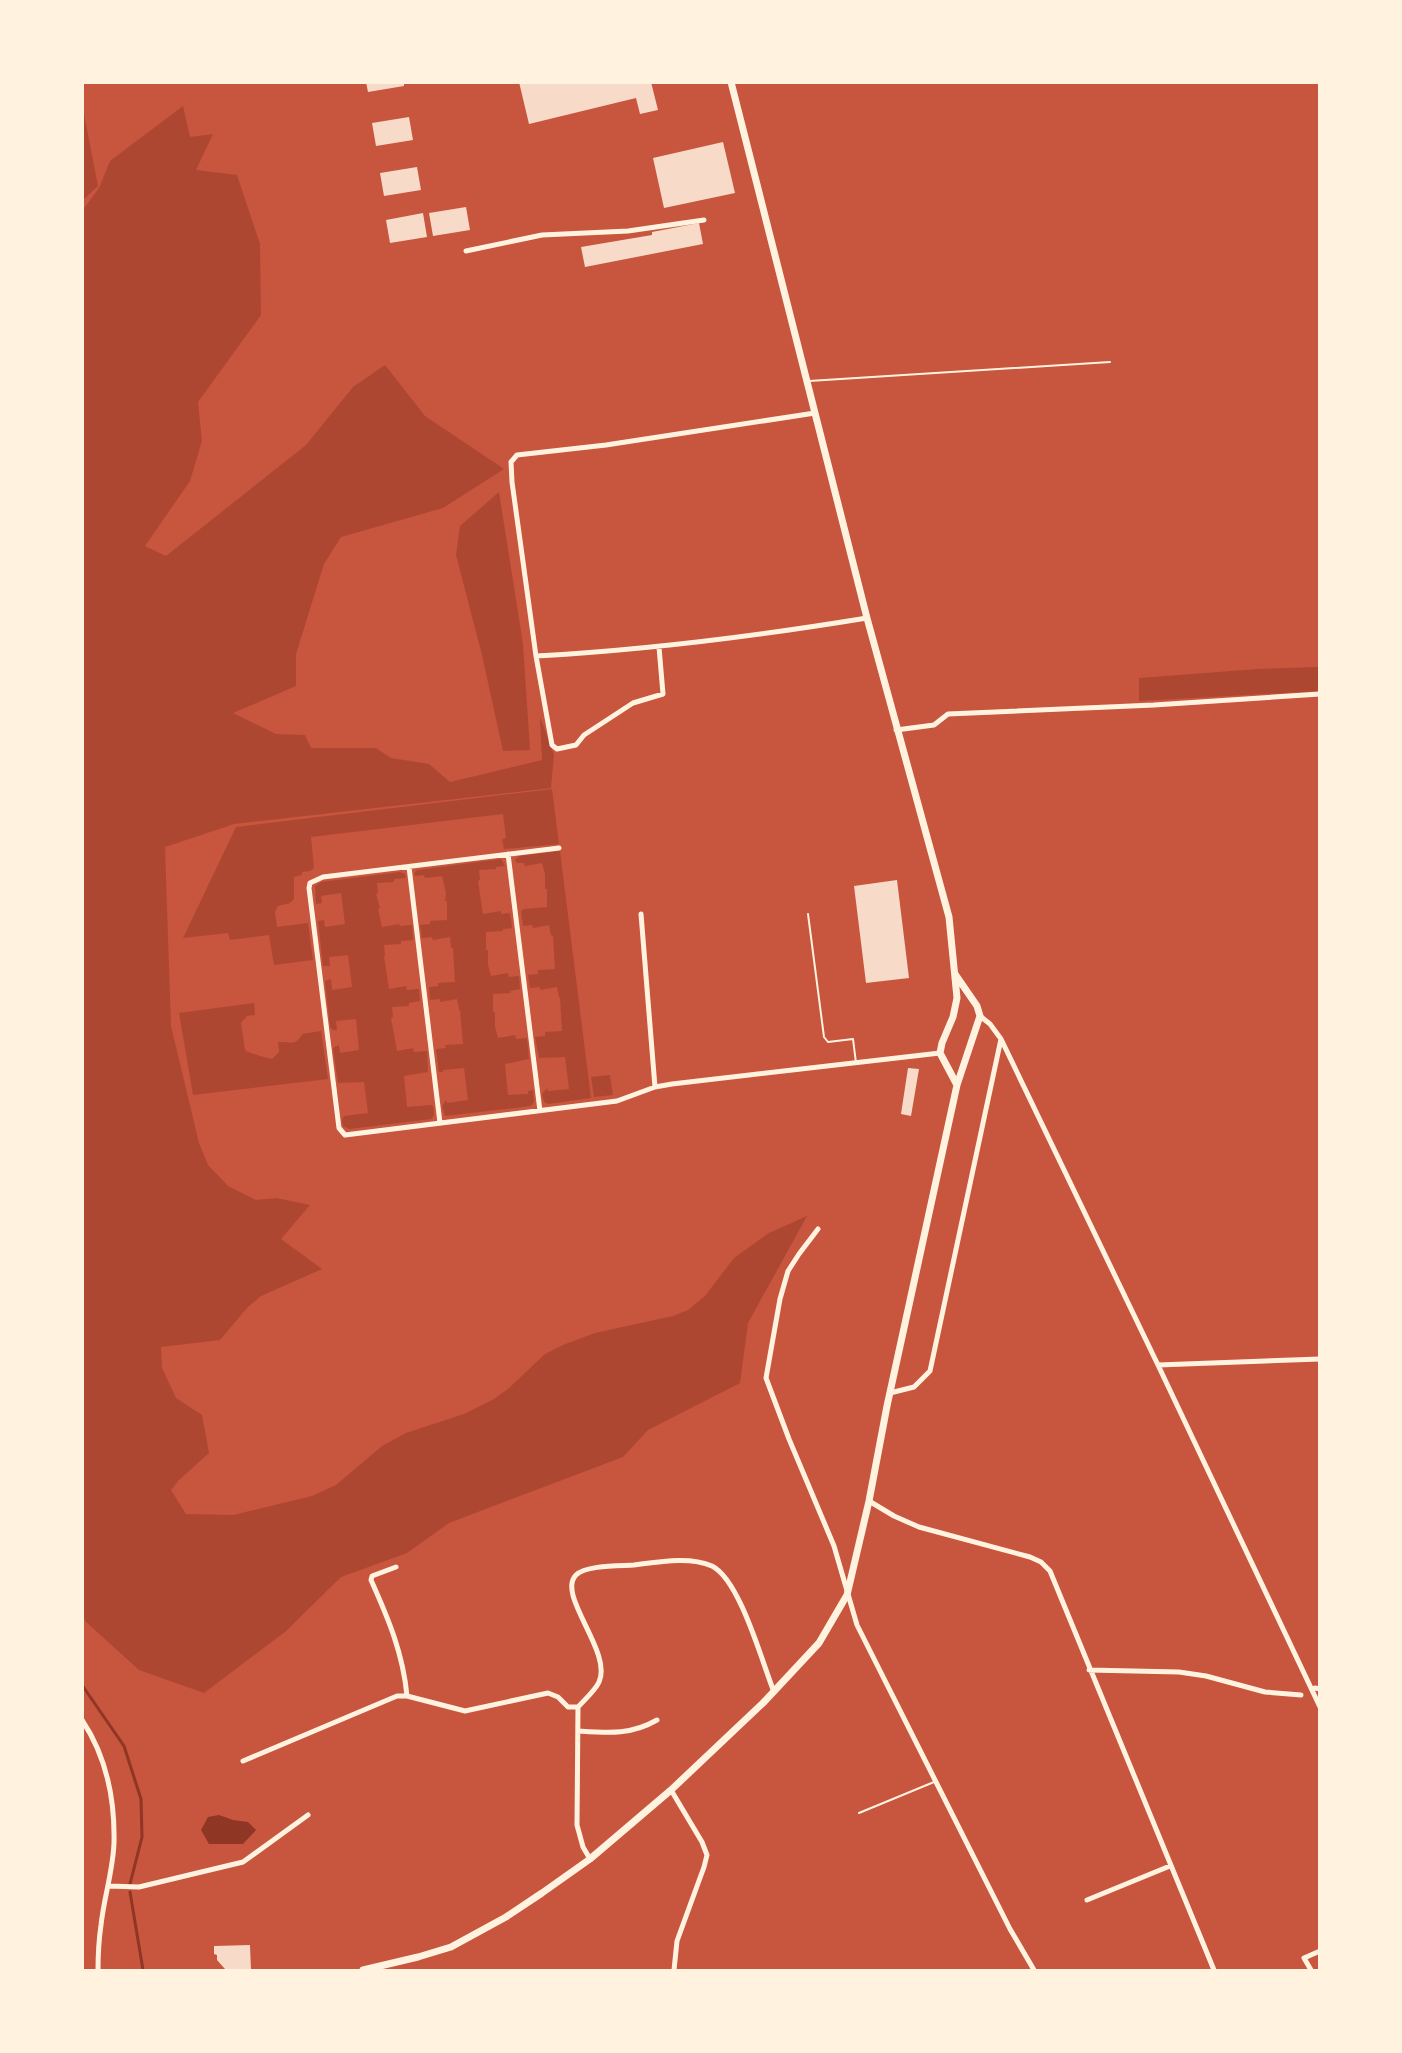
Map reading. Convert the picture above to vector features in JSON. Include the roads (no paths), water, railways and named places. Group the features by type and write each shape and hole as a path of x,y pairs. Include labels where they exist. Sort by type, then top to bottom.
{"street":[{"path":"731,82 896,730 942,890 953,945 956,1006 942,1043 942,1056 957,1084"},
{"path":"466,251 543,235 628,231 704,220"},
{"path":"659,647 663,694 633,703 584,735 576,745 557,749 552,746 536,656 511,462 517,454 606,446 814,413"},
{"path":"536,656 659,647 867,618"},
{"path":"896,730 934,725 948,714 1154,705 1320,694"},
{"path":"559,848 322,877 310,883 339,1128 345,1135 617,1101 655,1087 856,1063 942,1056 958,1061"},
{"path":"508,854 540,1111"},
{"path":"409,867 440,1123"},
{"path":"641,914 655,1087"},
{"path":"363,1971 418,1957 461,1942 524,1905 590,1859 671,1790 774,1692 819,1643 847,1595 957,1084 958,1061 980,1017 978,1006 955,974"},
{"path":"956,1006 964,1000 974,1001"},
{"path":"980,1017 990,1024 1001,1039 1320,1707"},
{"path":"890,1393 914,1387 930,1371 1001,1039"},
{"path":"818,1229 788,1271 780,1299 766,1378 834,1546 857,1625 1010,1929 1034,1971"},
{"path":"1158,1365 1320,1359"},
{"path":"869,1501 919,1527 1030,1557 1041,1562 1050,1571 1214,1971"},
{"path":"590,1859 583,1847 578,1825 578,1707 600,1682 600,1665 591,1634 572,1594 574,1578 578,1573 592,1569 665,1562 693,1562 712,1567 727,1579 738,1598 774,1692"},
{"path":"396,1567 372,1576 371,1580 392,1625 398,1644 407,1696"},
{"path":"1089,1670 1179,1672 1206,1676 1265,1692 1301,1695"},
{"path":"243,1761 388,1698 407,1696 465,1711 548,1694 558,1697 568,1707 578,1707"},
{"path":"82,1720 100,1753 108,1776 112,1799 114,1843 101,1925 99,1971"},
{"path":"579,1731 615,1733 645,1727 657,1720"},
{"path":"671,1790 702,1842 707,1855 677,1941 674,1971"},
{"path":"109,1886 139,1887 243,1862 308,1815"},
{"path":"1087,1900 1170,1866"},
{"path":"1311,1971 1304,1958 1320,1951"}],"lane":[{"path":"807,382 1110,362"},
{"path":"808,914 824,1037 828,1042 853,1039 856,1063"},
{"path":"859,1813 936,1781"}],"waterway":[{"path":"82,1685 124,1746 141,1799 142,1837 130,1884"},
{"path":"130,1892 143,1970"}]}
